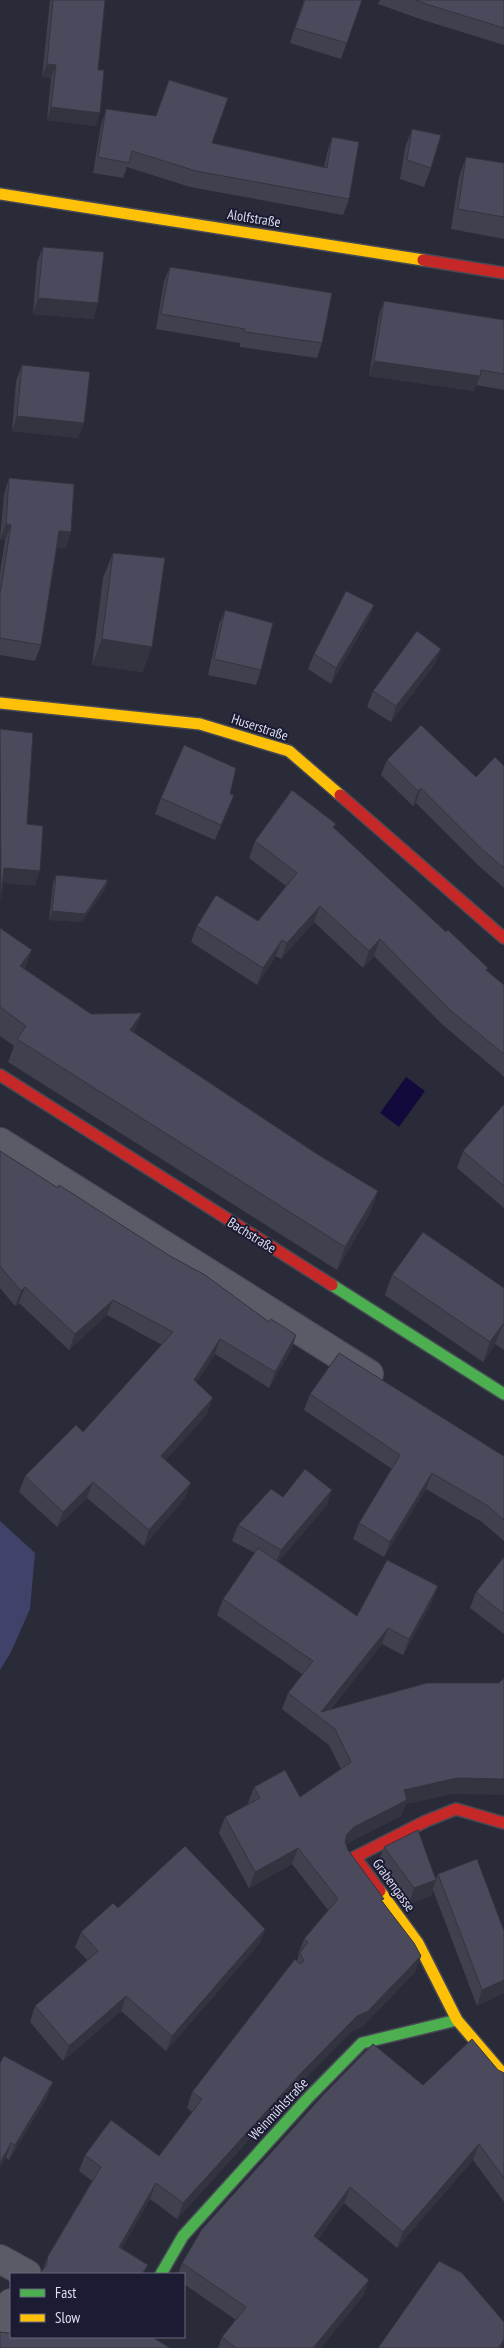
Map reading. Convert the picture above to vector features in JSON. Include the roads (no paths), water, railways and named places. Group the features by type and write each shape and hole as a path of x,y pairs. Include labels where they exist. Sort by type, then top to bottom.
{"street":[{"name":"Alolfstraße","path":"0,194 504,273"},
{"name":"Huserstraße","path":"0,703 200,724 288,751 504,938"},
{"name":"Bachstraße","path":"0,1075 504,1394"},
{"path":"0,1142 388,1385"},
{"name":"Grabengasse","path":"457,2020 418,1943 355,1857 426,1821 456,1809 504,1823"},
{"path":"457,2020 504,2075"},
{"name":"Weinmühlstraße","path":"162,2273 183,2236 307,2099 362,2043 457,2020"},
{"path":"0,2334 10,2306"}]}
